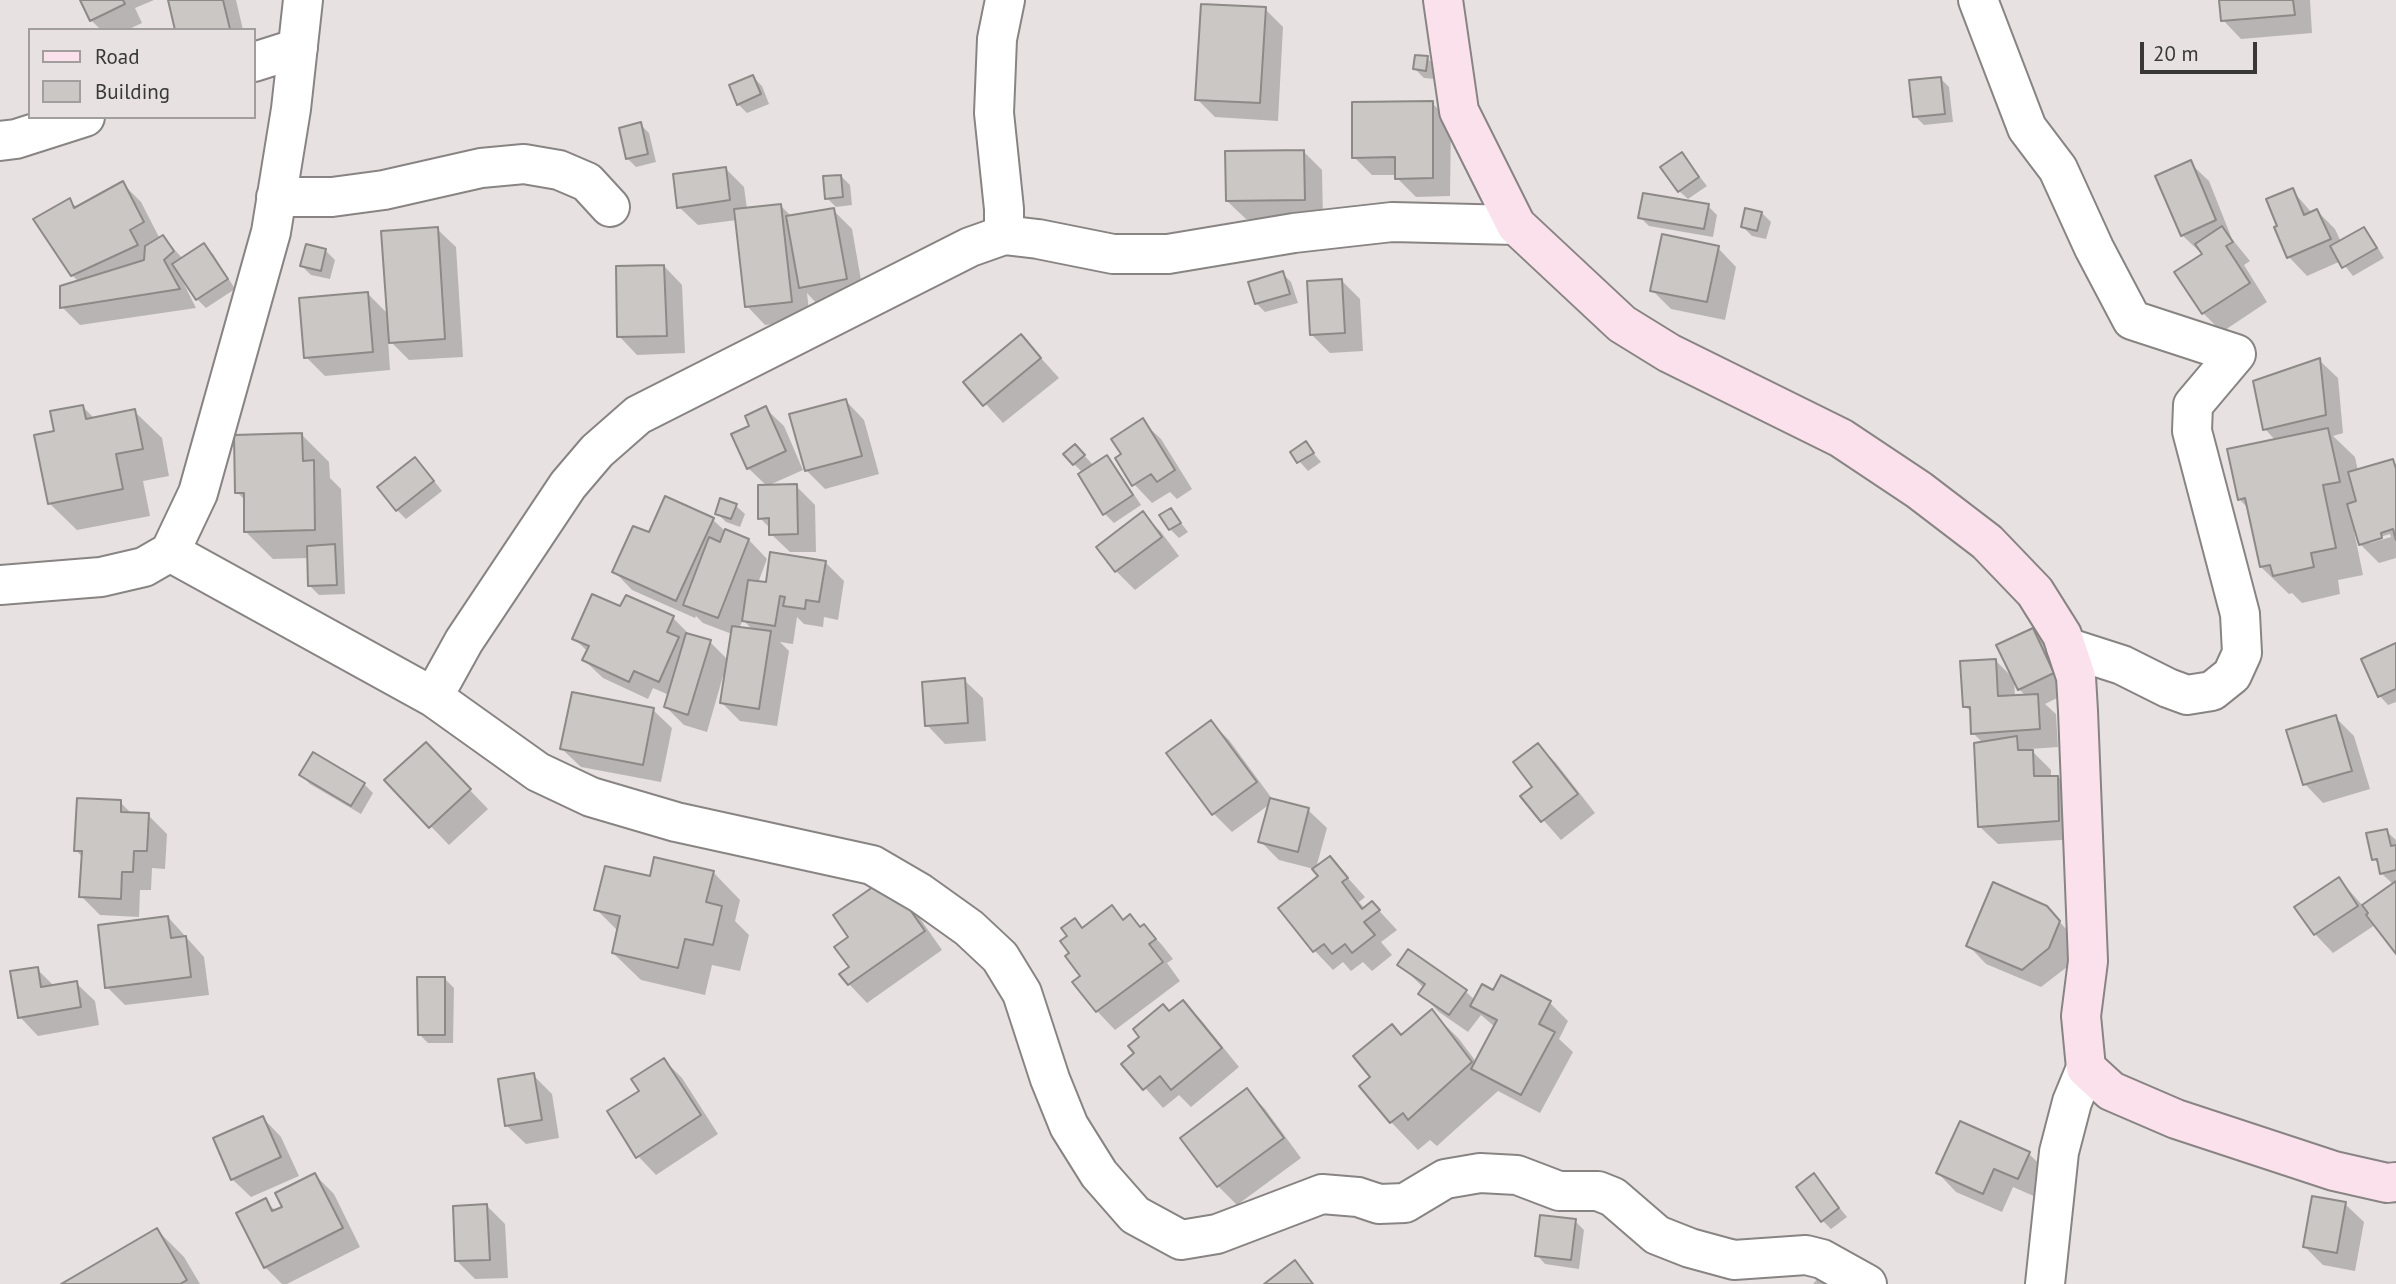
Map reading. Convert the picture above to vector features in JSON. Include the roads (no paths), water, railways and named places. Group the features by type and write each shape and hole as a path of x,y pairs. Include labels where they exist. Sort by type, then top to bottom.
{"street":[{"path":"0,585 101,577 144,567 170,552 198,493 271,232 291,109 303,0"},
{"path":"1004,235 1004,209 994,113 997,39 1005,0"},
{"path":"1443,0 1459,111 1516,225 1622,324 1669,352 1841,438 1919,490 1987,542 2035,592 2062,635 2076,677 2078,712 2088,961 2081,1016 2086,1068 2072,1102 2059,1152 2045,1284"},
{"path":"1978,0 2027,128 2058,169 2094,248 2132,320 2236,354 2193,405 2192,431 2241,614 2242,653 2232,675 2212,691 2187,695 2122,665 2066,647"},
{"path":"256,61 298,48"},
{"path":"0,141 16,139 79,119"},
{"path":"276,197 332,197 384,190 481,169 524,164 559,170 587,182 610,207"},
{"path":"433,697 464,640 568,485 597,452 638,415 970,247 1004,235 1113,254 1168,254 1293,233 1392,222 1516,225"},
{"path":"170,552 433,697 538,772 592,797 676,822 872,865 920,893 970,928 1000,957 1022,993 1050,1079 1069,1126 1099,1174 1135,1214 1181,1240 1217,1234 1322,1194 1358,1196 1380,1204 1405,1203 1445,1179 1480,1173 1517,1175 1559,1191 1598,1191 1613,1197 1657,1235 1690,1248 1734,1260 1806,1255 1822,1259 1867,1284"},
{"path":"2086,1068 2111,1091 2176,1119 2334,1171 2387,1183 2396,1182"}]}
